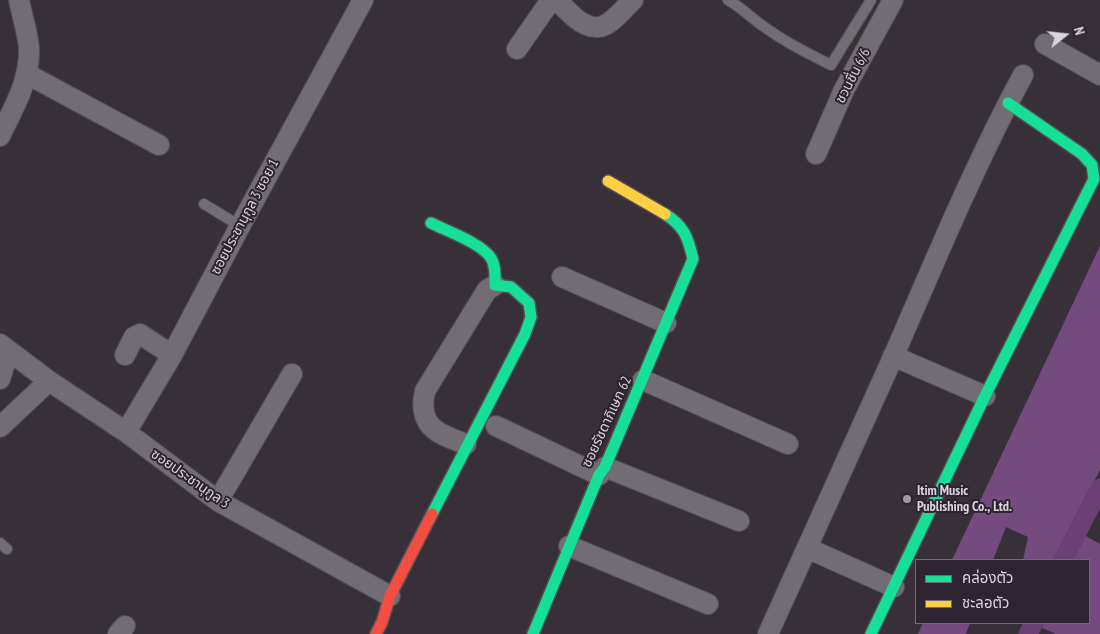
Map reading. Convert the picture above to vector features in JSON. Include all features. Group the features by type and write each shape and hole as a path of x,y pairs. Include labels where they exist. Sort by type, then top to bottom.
{"street":[{"path":"0,136 20,95 27,74 29,48 19,0"},
{"name":"ซอยประชานุกูล 3 ซอย 1","path":"126,432 172,355 363,0"},
{"path":"518,49 551,0"},
{"path":"557,0 578,20 592,28 601,28 633,0"},
{"name":"ชวนชื่น 6/6","path":"816,154 844,90 894,0"},
{"path":"1045,44 1100,75"},
{"path":"27,74 159,145"},
{"path":"768,634 952,221 1023,75"},
{"path":"871,634 985,396 1094,180 1092,165 1082,154 1008,103"},
{"name":"ซอยรัชดาภิเษก 62","path":"533,634 569,546 643,380 692,259 689,240 678,222 608,181"},
{"path":"430,222 482,249 491,257 495,269 495,285"},
{"path":"562,278 666,323"},
{"path":"376,634 390,596 532,317 529,303 511,287 495,285 487,290 425,391 422,405 428,422 441,435 466,444"},
{"path":"125,355 134,337 140,334 172,355"},
{"path":"0,379 4,348"},
{"name":"ซอยประชานุกูล 3","path":"4,348 49,381 126,432 218,501 390,596"},
{"path":"893,356 985,396"},
{"path":"218,501 292,374"},
{"path":"643,380 788,444"},
{"path":"0,427 49,381"},
{"path":"496,426 602,471 740,521"},
{"path":"569,546 708,604"},
{"path":"807,548 894,587"}],"lane":[{"path":"735,2 749,16 788,44 831,65 871,0"},
{"path":"204,204 240,226"}],"shaded area":[{"path":"1100,246 1100,470 1070,527 1100,544 1100,634 1056,634 1033,624 1090,624 1090,559 1023,559 1028,537 1006,527 993,559 952,559"},
{"path":"923,624 970,624 966,634 918,634"}],"waterway":[{"path":"1064,559 1100,488"},
{"path":"1028,634 1033,624"}],"traffic: fast":[{"path":"871,634 985,396 1094,179 1092,165 1082,154 1008,103"},
{"path":"533,634 599,475 605,467 693,259 689,244 681,228 665,214"},
{"path":"431,223 480,247 494,264 495,285 511,287 529,303 531,317 525,334 432,514"}],"traffic: slow":[{"path":"608,181 665,214"}],"traffic: jam":[{"path":"376,634 390,596 432,514"}],"place":[{"name":"Itim Music Publishing Co., Ltd.","path":"907,499"}]}
